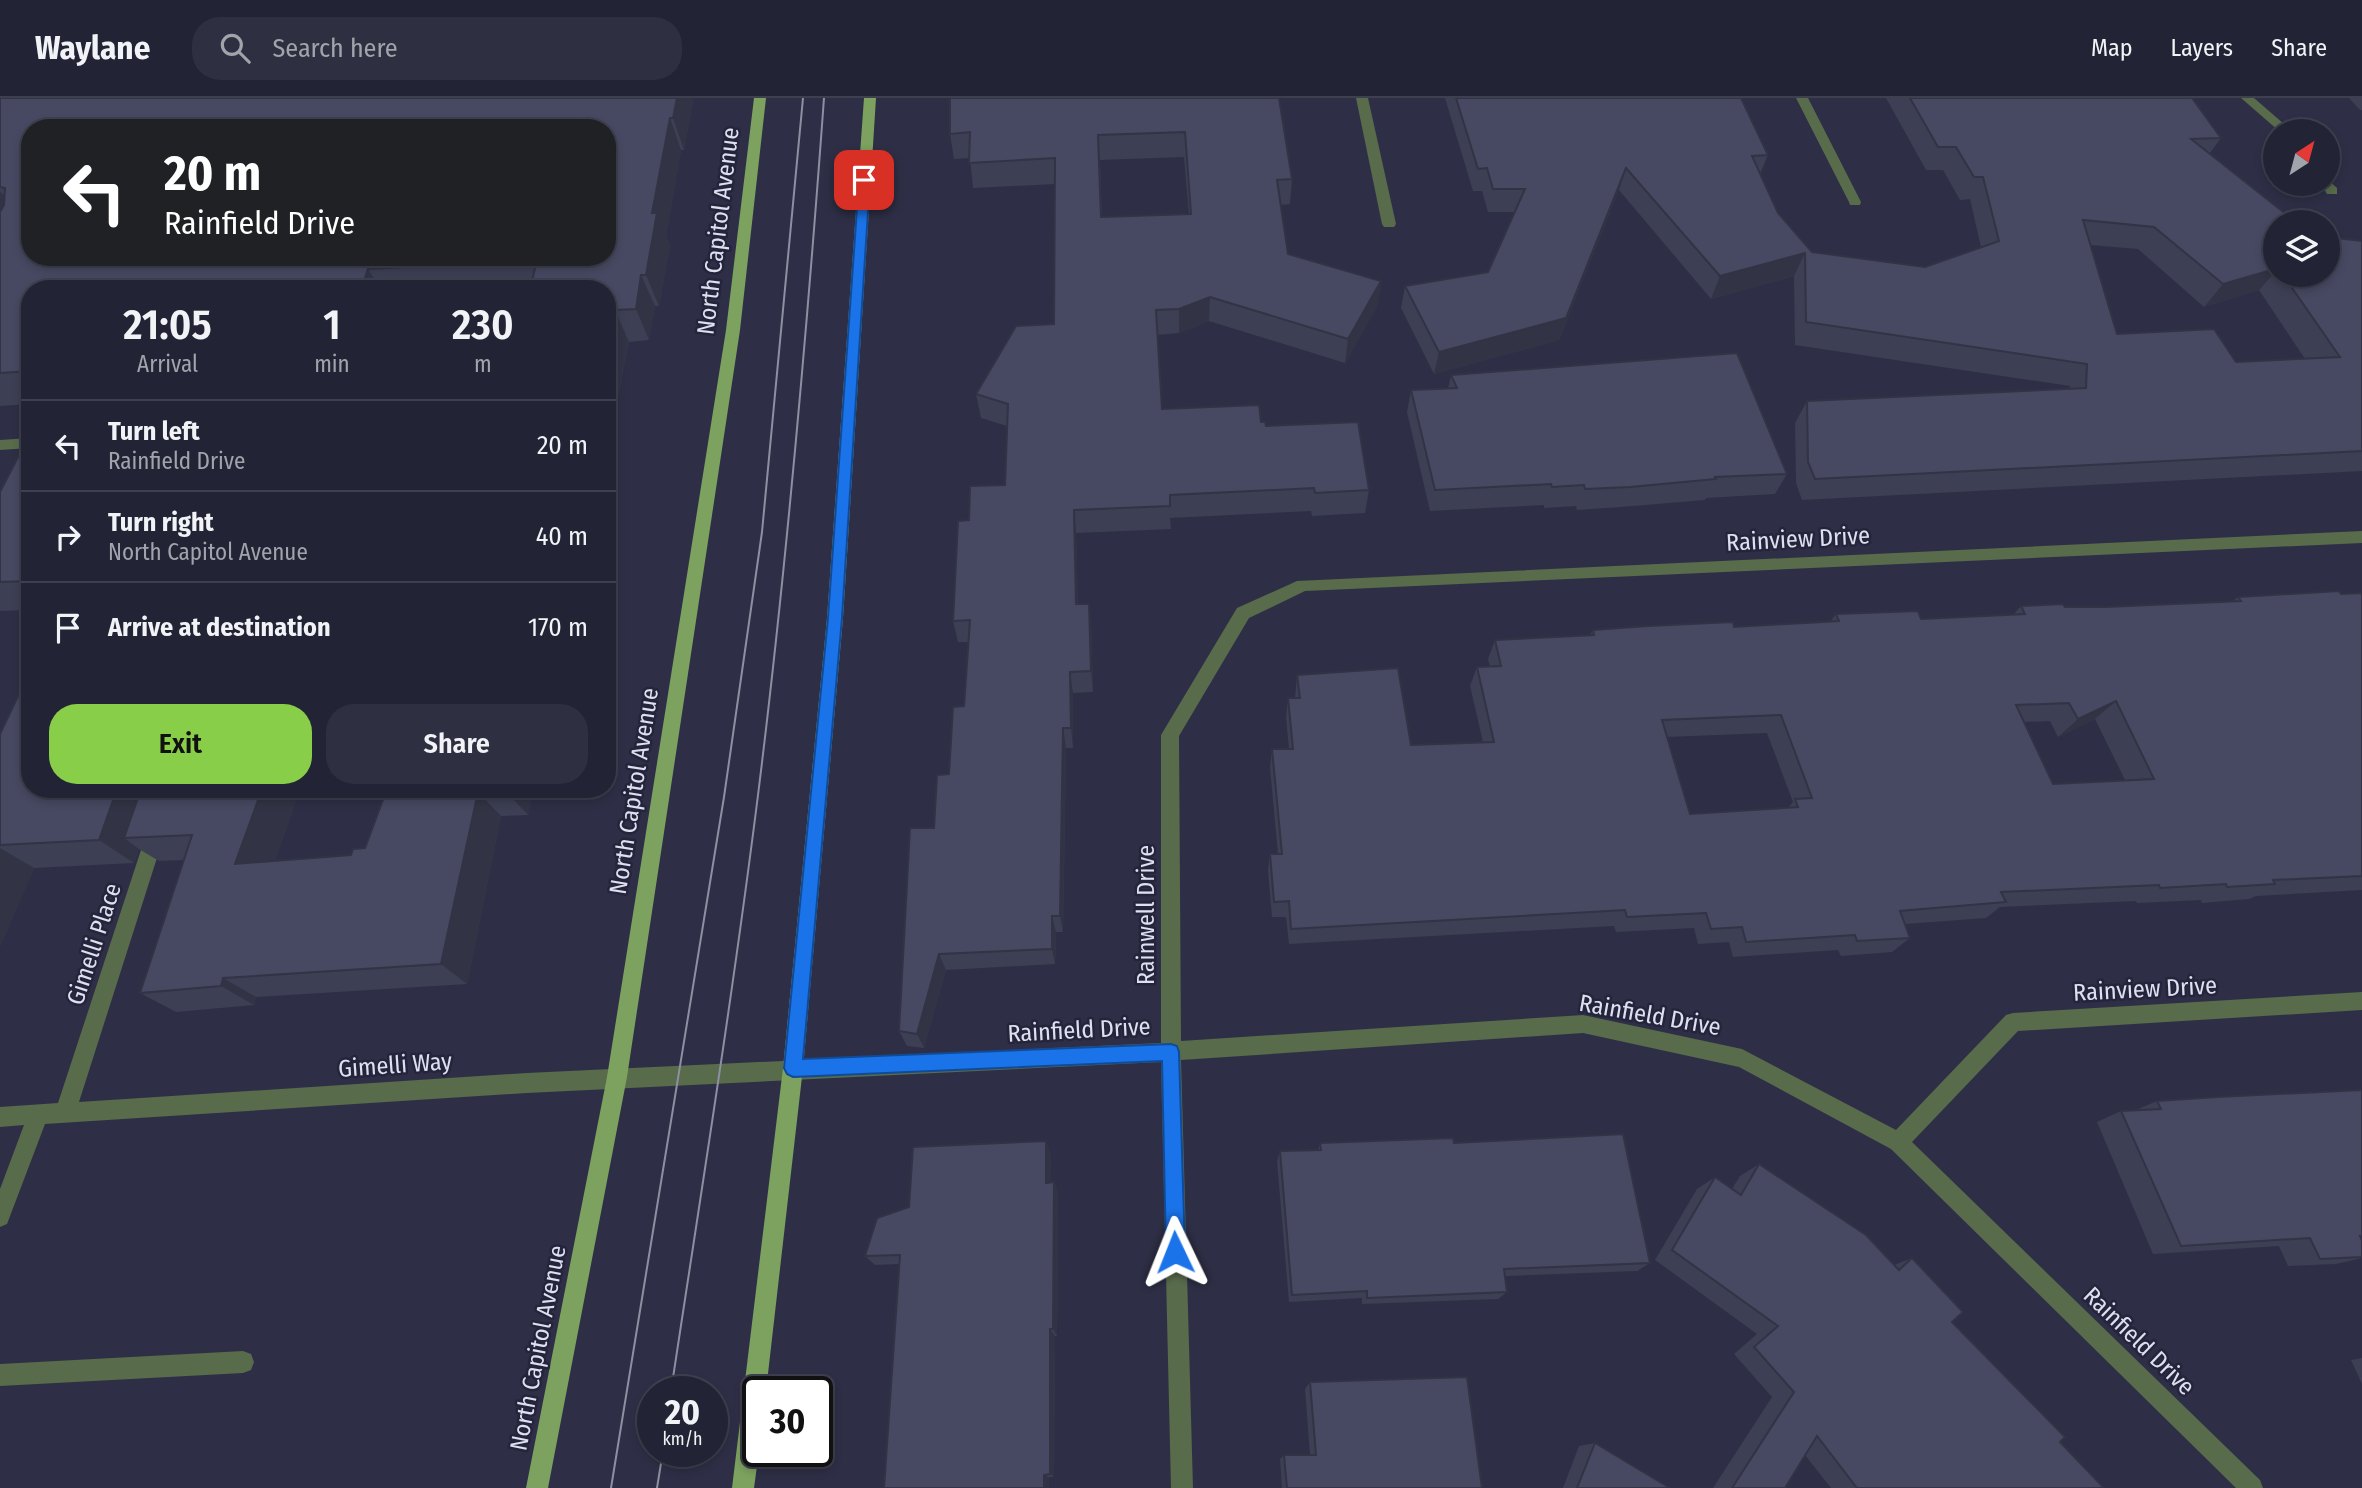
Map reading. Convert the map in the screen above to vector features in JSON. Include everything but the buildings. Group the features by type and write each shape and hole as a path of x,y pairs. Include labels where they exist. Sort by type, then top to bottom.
{"main road":[{"name":"North Capitol Avenue","path":"537,1488 617,1077 732,343 760,98"},
{"path":"743,1488 793,1068 835,618 870,98"}],"street":[{"path":"1362,98 1389,224"},
{"path":"1802,98 1855,202"},
{"path":"2247,98 2272,119"},
{"path":"0,445 21,444"},
{"name":"Rainview Drive","path":"1243,614 1303,585 2362,537"},
{"name":"Rainwell Drive","path":"1182,1488 1171,1052 1170,735 1243,614"},
{"name":"Gimelli Place","path":"65,1114 167,798"},
{"name":"Rainview Drive","path":"1898,1142 2013,1022 2362,1001"},
{"name":"Rainfield Drive","path":"793,1068 1171,1052 1583,1024 1742,1058 1898,1142 2252,1488"},
{"name":"Gimelli Way","path":"0,1117 793,1068"},
{"path":"0,1217 38,1115"},
{"path":"0,1375 243,1362"}],"tram line":[{"path":"611,1488 724,797 762,532 803,98"},
{"path":"673,1376 758,795 796,447 824,98"},
{"path":"657,1488 660,1467"}],"route":[{"path":"864,180 835,618 793,1068 1171,1052 1175,1252"}]}
